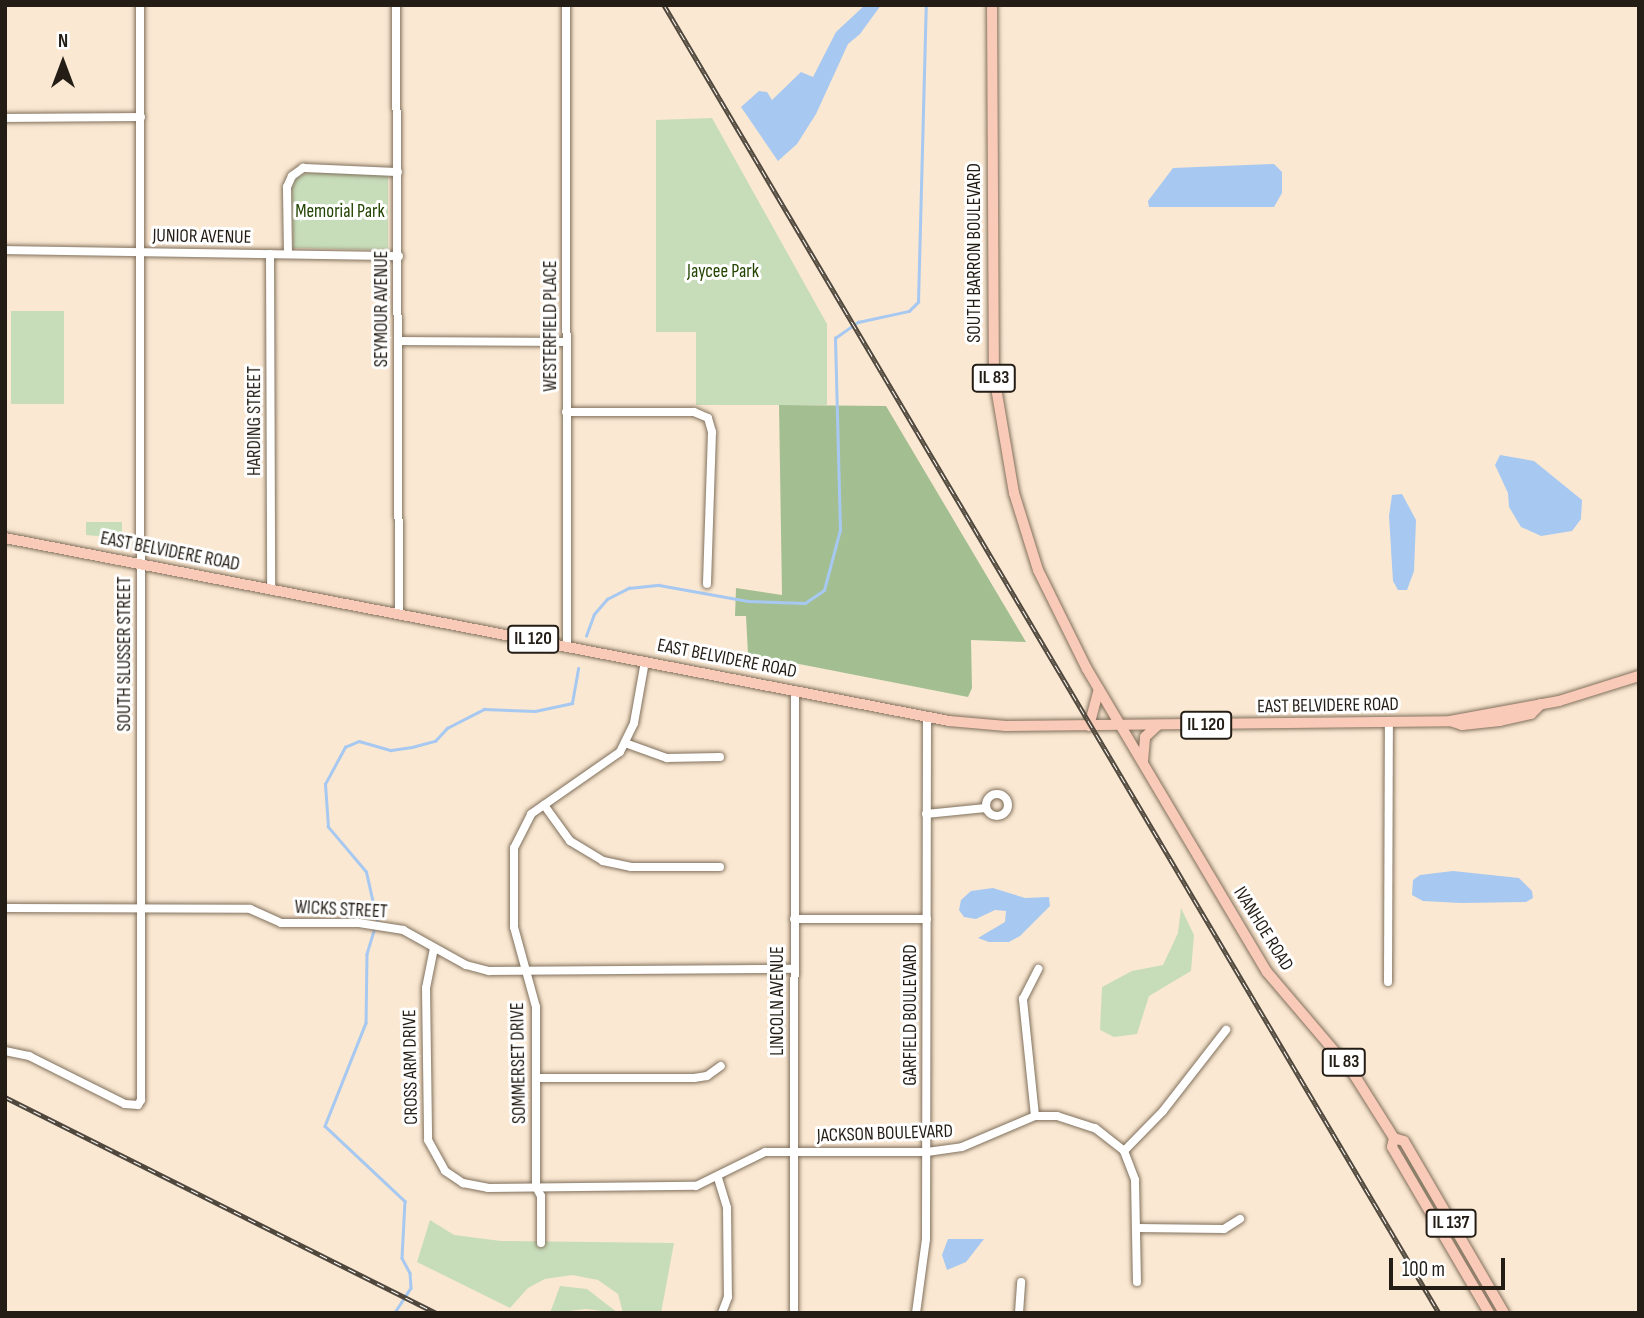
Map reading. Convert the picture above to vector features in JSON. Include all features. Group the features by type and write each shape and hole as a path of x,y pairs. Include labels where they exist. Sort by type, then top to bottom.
{"main road":[{"name":"SOUTH BARRON BOULEVARD","path":"992,5 992,332 999,421 1014,493 1038,570 1099,689 1121,725"},
{"name":"EAST BELVIDERE ROAD","path":"5,538 928,716 1006,726 1450,721 1541,704 1639,676"},
{"path":"1089,726 1099,689"},
{"name":"IVANHOE ROAD","path":"1121,725 1274,982 1349,1068 1394,1138"},
{"path":"1144,764 1145,737 1158,725"},
{"path":"1394,1138 1392,1147 1489,1313"},
{"name":"IL 137","path":"1394,1138 1404,1141 1504,1313"}],"street":[{"name":"SOUTH SLUSSER STREET","path":"5,1051 29,1056 132,1106 138,1105 143,1093 140,5"},
{"name":"SEYMOUR AVENUE","path":"396,5 399,613"},
{"name":"WESTERFIELD PLACE","path":"566,5 567,646"},
{"path":"5,118 141,117"},
{"path":"288,254 287,187 292,176 303,168 398,172"},
{"name":"JUNIOR AVENUE","path":"5,250 398,256"},
{"name":"HARDING STREET","path":"270,254 271,589"},
{"path":"398,341 566,342"},
{"path":"566,412 694,412 708,418 712,432 708,584"},
{"name":"SOMMERSET DRIVE","path":"541,1243 541,1196 536,1187 536,1007 514,927 514,848 524,822 544,805 609,763 625,743 645,661"},
{"name":"LINCOLN AVENUE","path":"794,1313 795,690"},
{"name":"GARFIELD BOULEVARD","path":"916,1313 926,1239 928,716"},
{"path":"1388,982 1390,723"},
{"path":"625,743 667,758 720,757"},
{"path":"544,805 570,841 603,861 631,867 720,867"},
{"path":"926,814 986,808"},
{"name":"WICKS STREET","path":"5,908 250,909 281,923 359,923 403,930 477,970 793,969"},
{"path":"794,919 927,919"},
{"name":"CROSS ARM DRIVE","path":"434,948 426,988 427,1127 433,1153 445,1171 463,1183 488,1188 682,1187 718,1178"},
{"path":"1035,1116 1023,999 1038,969"},
{"path":"1137,1282 1135,1180 1124,1152 1163,1111 1226,1030"},
{"path":"536,1079 694,1078 707,1076 722,1066"},
{"name":"JACKSON BOULEVARD","path":"718,1178 765,1152 927,1152 962,1147 1035,1116 1078,1120 1096,1128 1124,1152"},
{"path":"718,1178 727,1208 728,1297 722,1313"},
{"path":"1137,1228 1224,1229 1240,1219"},
{"path":"1018,1313 1021,1282"}],"green space":[{"name":"Jaycee Park","path":"712,118 827,324 827,405 696,405 696,332 656,332 656,120"},
{"name":"Memorial Park","path":"308,173 388,173 388,250 293,248 292,187 297,177"},
{"path":"11,311 64,311 64,404 11,404"},
{"path":"779,405 886,406 1026,642 971,640 972,688 968,697 748,654 746,616 735,616 736,588 782,595"},
{"path":"86,522 122,522 122,538 86,535"},
{"path":"1181,908 1194,935 1191,971 1149,996 1137,1034 1114,1037 1100,1030 1102,987 1132,971 1163,965 1178,933"},
{"path":"1403,1149 1499,1313 1410,1168"},
{"path":"430,1220 454,1235 501,1241 674,1243 661,1313 623,1313 618,1294 598,1280 572,1275 545,1279 528,1288 510,1308 417,1262"},
{"path":"560,1286 587,1289 618,1313 586,1309 550,1313"}],"water":[{"path":"865,5 881,5 860,34 848,44 816,114 797,144 778,161 741,107 759,91 767,92 772,100 801,72 813,77 836,32"},
{"path":"1274,164 1282,172 1282,193 1274,207 1149,207 1148,201 1173,168"},
{"path":"1500,455 1534,461 1582,500 1581,519 1572,531 1541,536 1521,527 1509,507 1508,493 1495,465"},
{"path":"1402,494 1416,520 1414,571 1407,590 1398,590 1393,581 1389,516 1392,495"},
{"path":"1453,871 1519,878 1532,891 1533,898 1526,902 1461,903 1423,901 1412,895 1413,880 1420,875"},
{"path":"993,888 1025,898 1049,897 1050,906 1020,936 1009,942 989,942 978,938 1005,922 1006,911 995,910 976,919 964,917 959,910 961,900 971,891"},
{"path":"948,1239 984,1239 966,1262 947,1270 942,1255"}],"waterway":[{"path":"586,636 594,614 607,599 629,588 659,585 748,601 805,603 824,590 840,530 835,338 858,322 909,311 918,302 926,5"},
{"path":"377,921 366,872 328,827 325,784 345,747 359,741 391,750 412,747 435,741 447,728 484,709 535,711 572,703 578,669"},
{"path":"374,931 367,954 366,1023 325,1126 405,1201 402,1258 410,1273 411,1288 395,1313"}],"railway":[{"path":"664,5 1439,1313"},
{"path":"5,1097 437,1313"}]}
